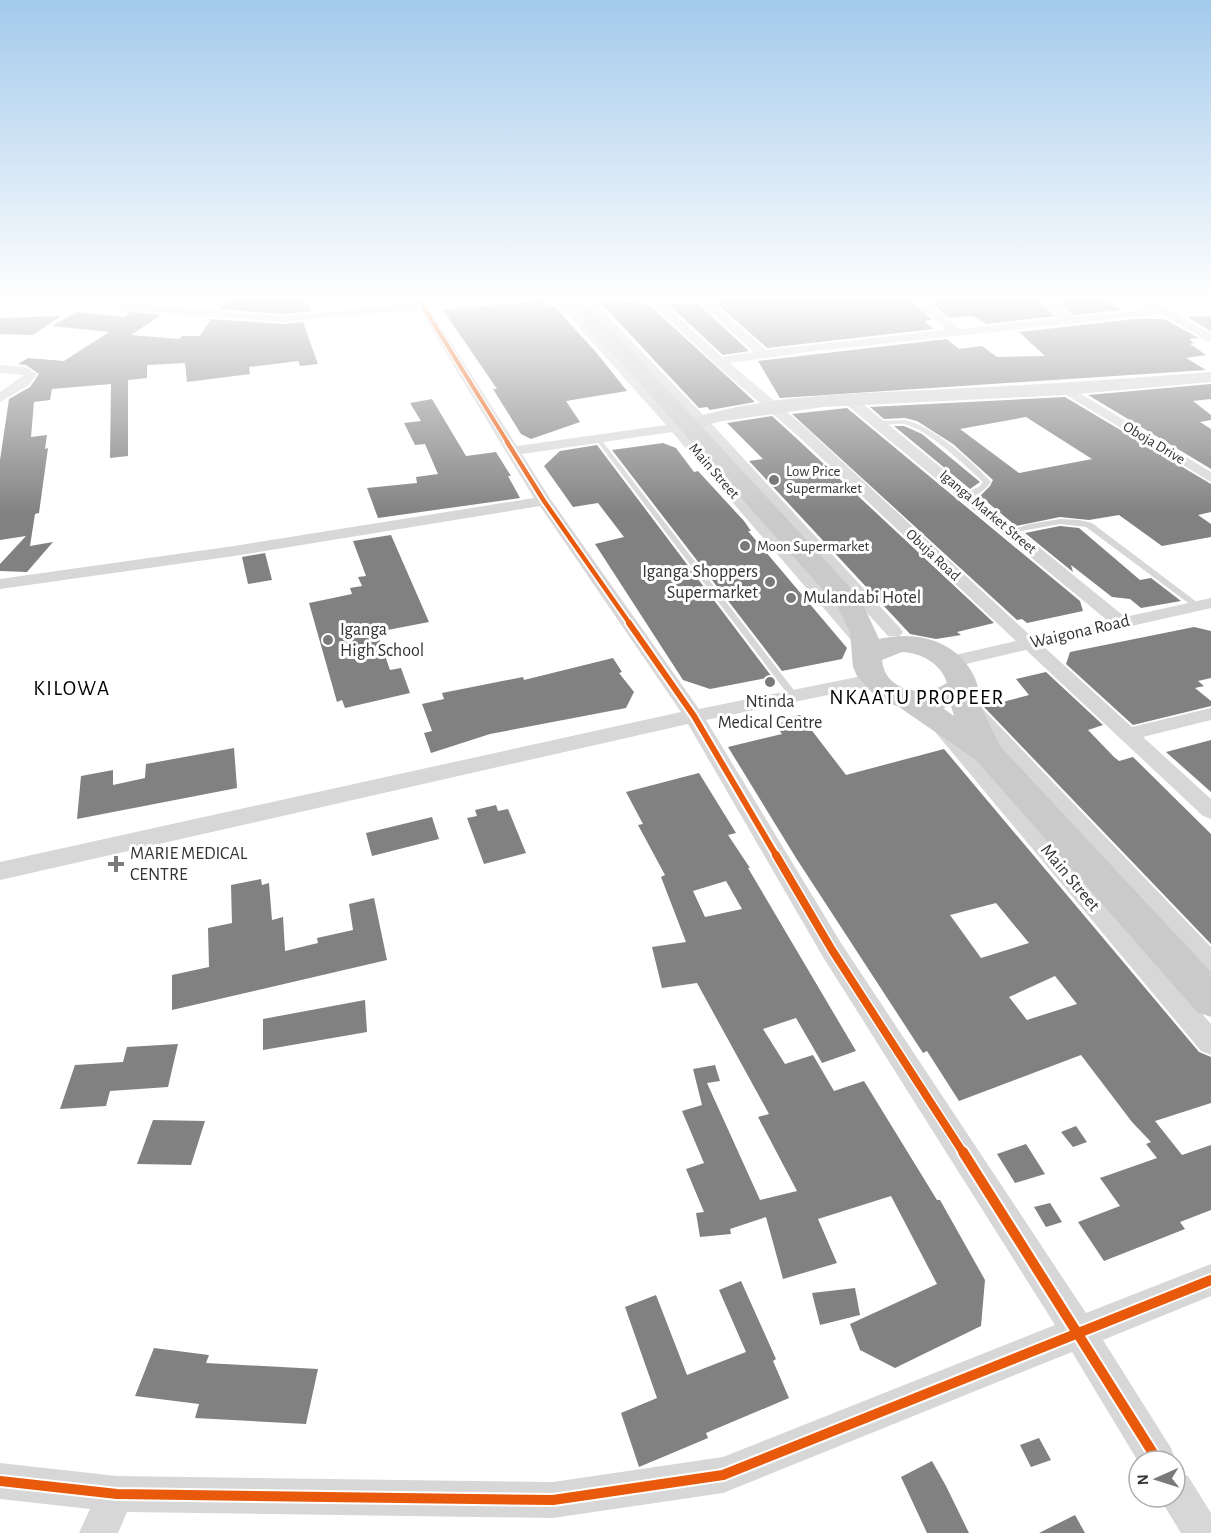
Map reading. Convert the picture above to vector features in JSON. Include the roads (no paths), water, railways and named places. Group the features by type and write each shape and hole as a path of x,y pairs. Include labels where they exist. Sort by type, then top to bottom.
{"main road":[{"name":"Main Street","path":"641,372 692,424 850,604 864,633 868,661 919,706 987,752 1211,1000"},
{"path":"777,408 1069,391 1211,379"},
{"path":"692,424 777,408 850,399 1069,391"},
{"name":"Main Street","path":"850,604 905,638 933,650 959,683 987,752"},
{"name":"Main Street","path":"868,661 890,643 905,638"},
{"path":"919,706 948,696 959,683"}],"street":[{"path":"0,398 25,382 31,374 27,372"},
{"path":"463,372 544,501 694,716 832,950 1078,1331 1151,1449"},
{"name":"Main Street","path":"636,372 692,424 905,638"},
{"name":"Main Street","path":"647,372 692,424 868,661"},
{"name":"Obuja Road","path":"732,372 777,408 1027,644 1211,811"},
{"name":"Oboja Drive","path":"1069,391 1211,478"},
{"name":"Iganga Market Street","path":"853,403 1122,623"},
{"path":"514,452 692,424"},
{"path":"0,584 222,552 544,501"},
{"name":"Waigona Road","path":"959,683 1027,644 1206,607"},
{"path":"0,871 793,695 868,661"},
{"name":"Main Street","path":"959,683 1211,963"},
{"name":"Main Street","path":"919,706 1211,1043"},
{"path":"1127,735 1211,714"},
{"path":"0,1481 117,1494 553,1500 723,1475 1078,1331 1211,1280"},
{"path":"98,1533 117,1494"},
{"path":"1187,1509 1202,1533"}],"lane":[{"path":"880,423 907,423 921,429 972,467 987,482 983,488 968,496"},
{"path":"598,439 793,695"},
{"path":"1011,531 1077,520 1089,525 1206,607"}],"place":[{"name":"Low Price Supermarket","path":"774,480"},
{"name":"Moon Supermarket","path":"745,546"},
{"name":"Iganga Shoppers Supermarket","path":"770,582"},
{"name":"Mulandabi Hotel","path":"791,598"},
{"name":"Iganga High School","path":"328,640"},
{"name":"Ntinda Medical Centre","path":"770,682"},
{"name":"MARIE MEDICAL CENTRE","path":"116,864"}],"district":[{"name":"KILOWA","path":"72,688"},
{"name":"NKAATU PROPEER","path":"917,697"}]}
